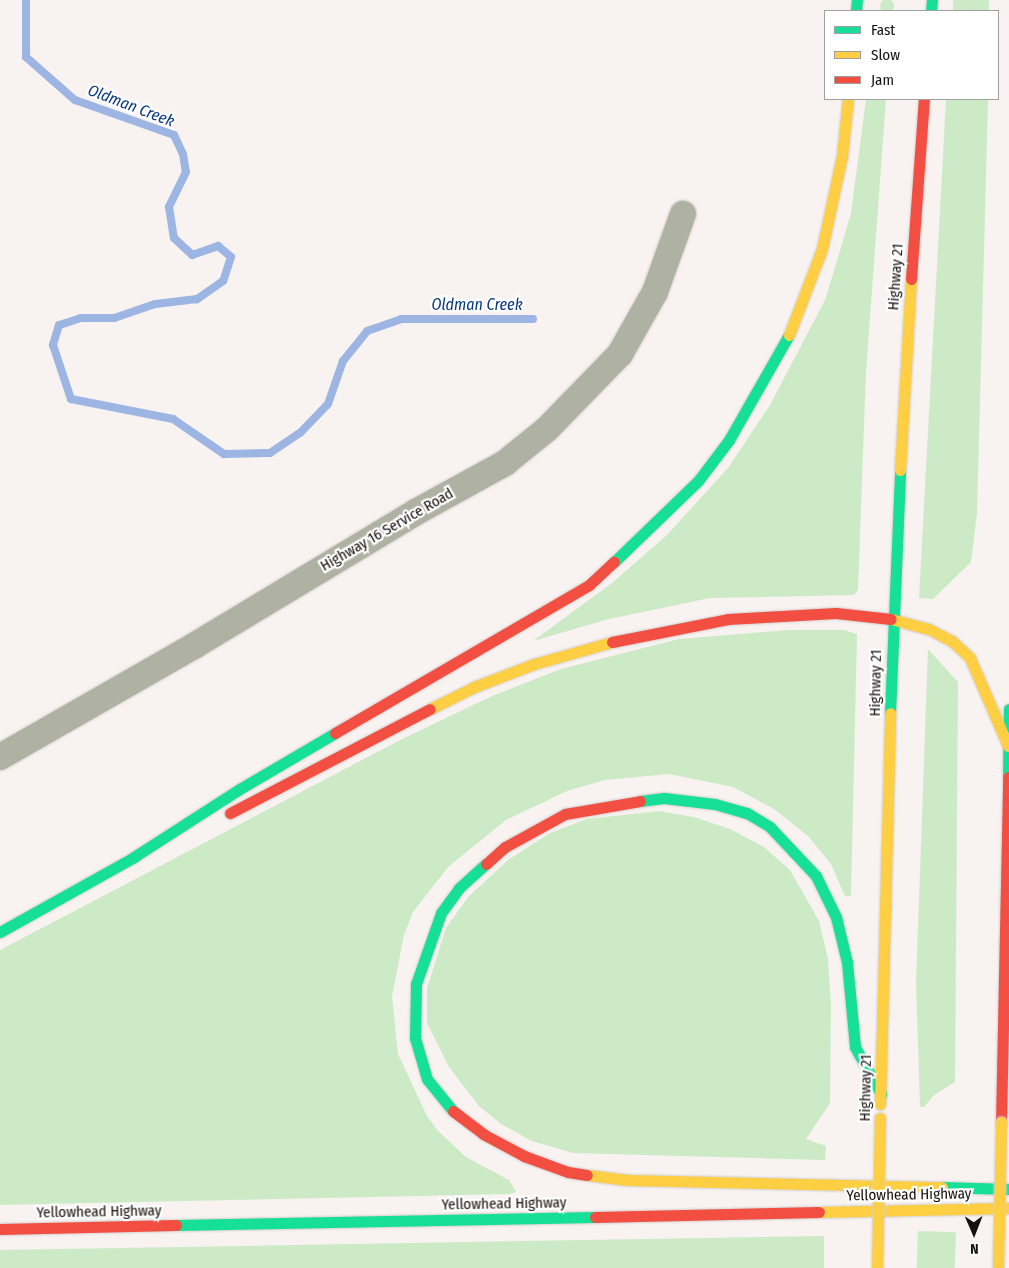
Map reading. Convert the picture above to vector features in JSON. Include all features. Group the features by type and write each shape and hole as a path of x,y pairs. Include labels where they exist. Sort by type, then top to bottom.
{"main road":[{"path":"0,932 134,856 238,790 589,585 698,481 759,393 806,297 822,249 842,156 848,100"},
{"name":"Highway 21","path":"877,1268 893,619 905,372 924,100"},
{"path":"134,856 218,819 474,687 534,664 605,643 728,619 836,613 893,619 944,637 970,658 1008,746"},
{"path":"998,1268 1009,709"},
{"path":"880,1094 855,1048 847,962 836,917 816,876 770,827 747,813 715,804 664,798 597,807 565,814 505,847 472,874 441,913 416,984 415,1038 428,1079 450,1109 483,1134 524,1156 568,1172 628,1180 1009,1189"},
{"name":"Yellowhead Highway","path":"0,1229 1009,1208"}],"street":[{"name":"Highway 16 Service Road","path":"0,757 512,457 547,429 620,354 655,292 683,214"}],"green space":[{"path":"887,-1 893,3 892,10 882,10 880,6 882,1"},
{"path":"953,0 989,0 989,10 953,10"},
{"path":"866,100 886,100 866,372 858,590 854,595 710,598 609,619 533,641 612,583 667,535 728,468 770,405 825,300 851,213"},
{"path":"946,100 988,100 977,513 971,562 933,599 919,598"},
{"path":"788,630 844,630 857,634 851,896 845,896 831,864 808,836 774,809 733,787 669,774 605,780 567,791 506,820 448,867 413,912 404,935 392,996 398,1054 427,1116 438,1131 466,1157 509,1180 516,1192 510,1194 0,1205 0,950 402,739 492,696 561,669 679,639"},
{"path":"928,649 958,682 955,1082 934,1095 924,1107 920,1107 916,983"},
{"path":"659,811 694,817 730,829 764,847 790,870 819,921 828,959 831,1004 830,1103 806,1139 826,1146 825,1160 573,1153 532,1141 501,1124 479,1106 449,1067 427,1023 427,988 446,928 468,897 508,860 550,833 587,819"},
{"path":"918,1231 956,1232 955,1268 917,1268"},
{"path":"824,1236 824,1268 0,1268 0,1250"}],"waterway":[{"name":"Oldman Creek","path":"26,0 26,57 75,100 174,135 183,154 186,172 169,207 174,238 192,255 218,246 231,257 223,281 197,299 155,304 114,318 81,318 59,325 53,345 71,399 173,419 224,454 270,453 300,433 328,404 343,361 367,331 401,319 533,319"}],"traffic: fast":[{"path":"856,10 857,0"},
{"path":"931,10 932,0"},
{"path":"614,562 698,481 729,440 789,335"},
{"path":"890,713 900,470"},
{"path":"1008,777 1009,709"},
{"path":"0,932 134,857 238,790 335,733"},
{"path":"640,801 664,798 715,804 747,813 770,827 816,876 836,917 847,962 855,1047 881,1094"},
{"path":"453,1111 427,1079 415,1038 416,984 441,913 459,888 486,864"},
{"path":"942,1187 1009,1189"},
{"path":"176,1225 595,1217"}],"traffic: slow":[{"path":"789,335 822,249 842,156 848,100"},
{"path":"900,470 911,279"},
{"path":"891,619 929,629 952,641 970,658 1008,746"},
{"path":"430,709 474,687 534,664 612,642"},
{"path":"880,1104 890,713"},
{"path":"877,1268 880,1118"},
{"path":"998,1268 1001,1122"},
{"path":"587,1175 628,1180 942,1187"},
{"path":"819,1212 1009,1208"}],"traffic: jam":[{"path":"911,279 924,100"},
{"path":"335,733 589,585 614,562"},
{"path":"612,642 728,619 836,613 891,619"},
{"path":"230,813 430,709"},
{"path":"1001,1122 1008,777"},
{"path":"486,864 505,847 565,814 640,801"},
{"path":"453,1111 483,1134 524,1156 568,1172 587,1175"},
{"path":"595,1217 819,1212"},
{"path":"0,1229 176,1225"}]}
